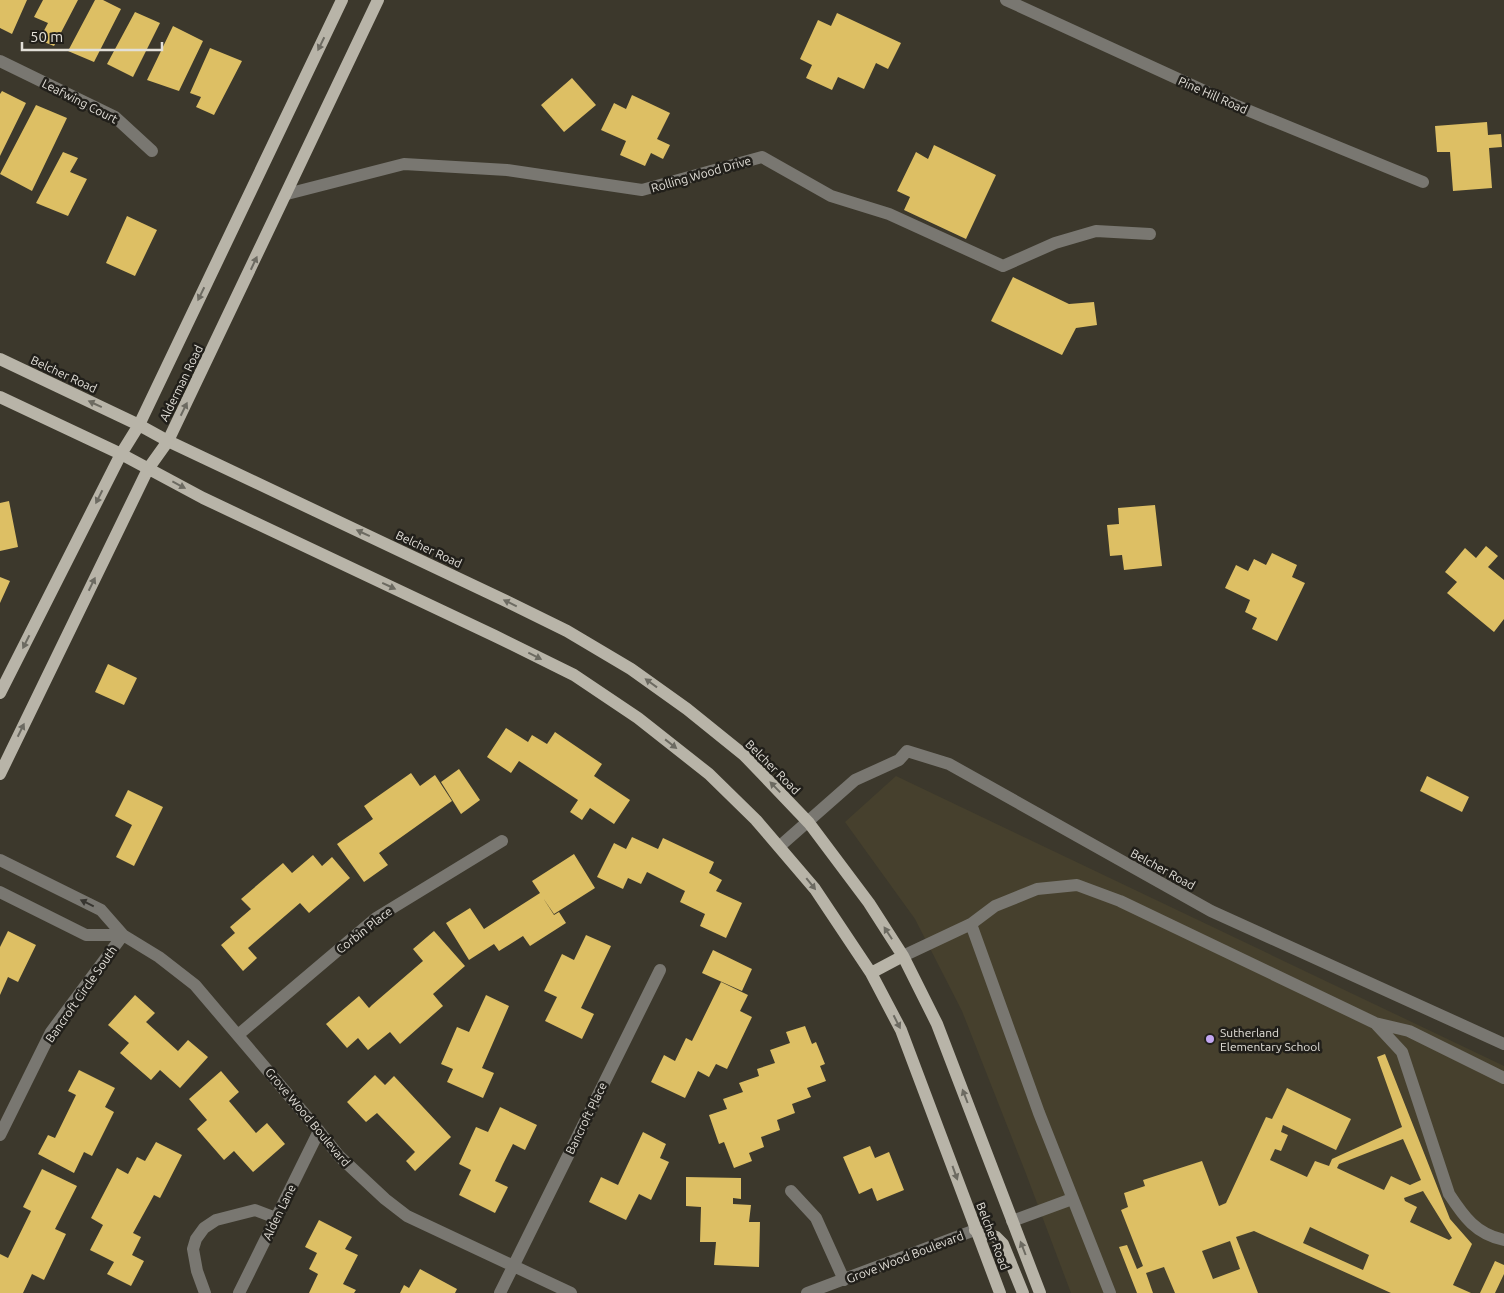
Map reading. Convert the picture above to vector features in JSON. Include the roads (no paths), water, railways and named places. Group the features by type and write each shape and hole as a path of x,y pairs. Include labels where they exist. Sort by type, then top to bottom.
{"main road":[{"name":"Alderman Road","path":"0,693 121,454 139,425 342,0"},
{"name":"Alderman Road","path":"0,774 148,469 168,441 378,0"},
{"name":"Belcher Road","path":"0,359 567,631 631,669 687,709 744,755 809,822 869,903 903,956 937,1024 1040,1293"},
{"name":"Belcher Road","path":"0,397 121,454 203,498 495,636 574,676 638,718 710,774 780,846 815,889 871,973 901,1030 1000,1293"},
{"path":"871,973 903,956"},
{"path":"975,1230 996,1237 1003,1244 1023,1293"}],"street":[{"name":"Pine Hill Road","path":"1006,0 1235,105 1423,182"},
{"name":"Leafwing Court","path":"0,61 116,117 152,151"},
{"name":"Rolling Wood Drive","path":"287,194 404,164 507,170 642,190 762,157 831,196 889,214 1003,266 1055,243 1096,231 1150,234"},
{"name":"Belcher Road","path":"780,846 855,780 899,760 908,751 949,764 1211,911 1504,1044"},
{"name":"Corbin Place","path":"238,1034 376,918 502,841"},
{"name":"Grove Wood Boulevard","path":"0,860 101,910 122,935 159,957 195,985 339,1156 360,1177 407,1216 571,1293"},
{"path":"903,956 971,924 995,906 1037,889 1078,885 1120,901 1376,1023 1408,1031 1504,1078"},
{"path":"0,892 86,935 122,935"},
{"path":"971,924 1039,1113 1110,1293"},
{"name":"Bancroft Circle South","path":"0,1135 51,1032 122,935"},
{"name":"Bancroft Place","path":"500,1293 660,970"},
{"path":"1376,1023 1402,1052 1449,1194 1461,1212 1478,1230 1493,1238 1504,1240"},
{"name":"Alden Lane","path":"239,1293 319,1131"},
{"path":"791,1191 816,1218 844,1280"},
{"path":"1012,1221 1072,1199"},
{"path":"205,1293 197,1271 193,1249 196,1239 204,1228 216,1220 255,1210 276,1218"},
{"name":"Grove Wood Boulevard","path":"807,1293 975,1230"}],"place":[{"name":"Sutherland Elementary School","path":"1210,1039"}]}
